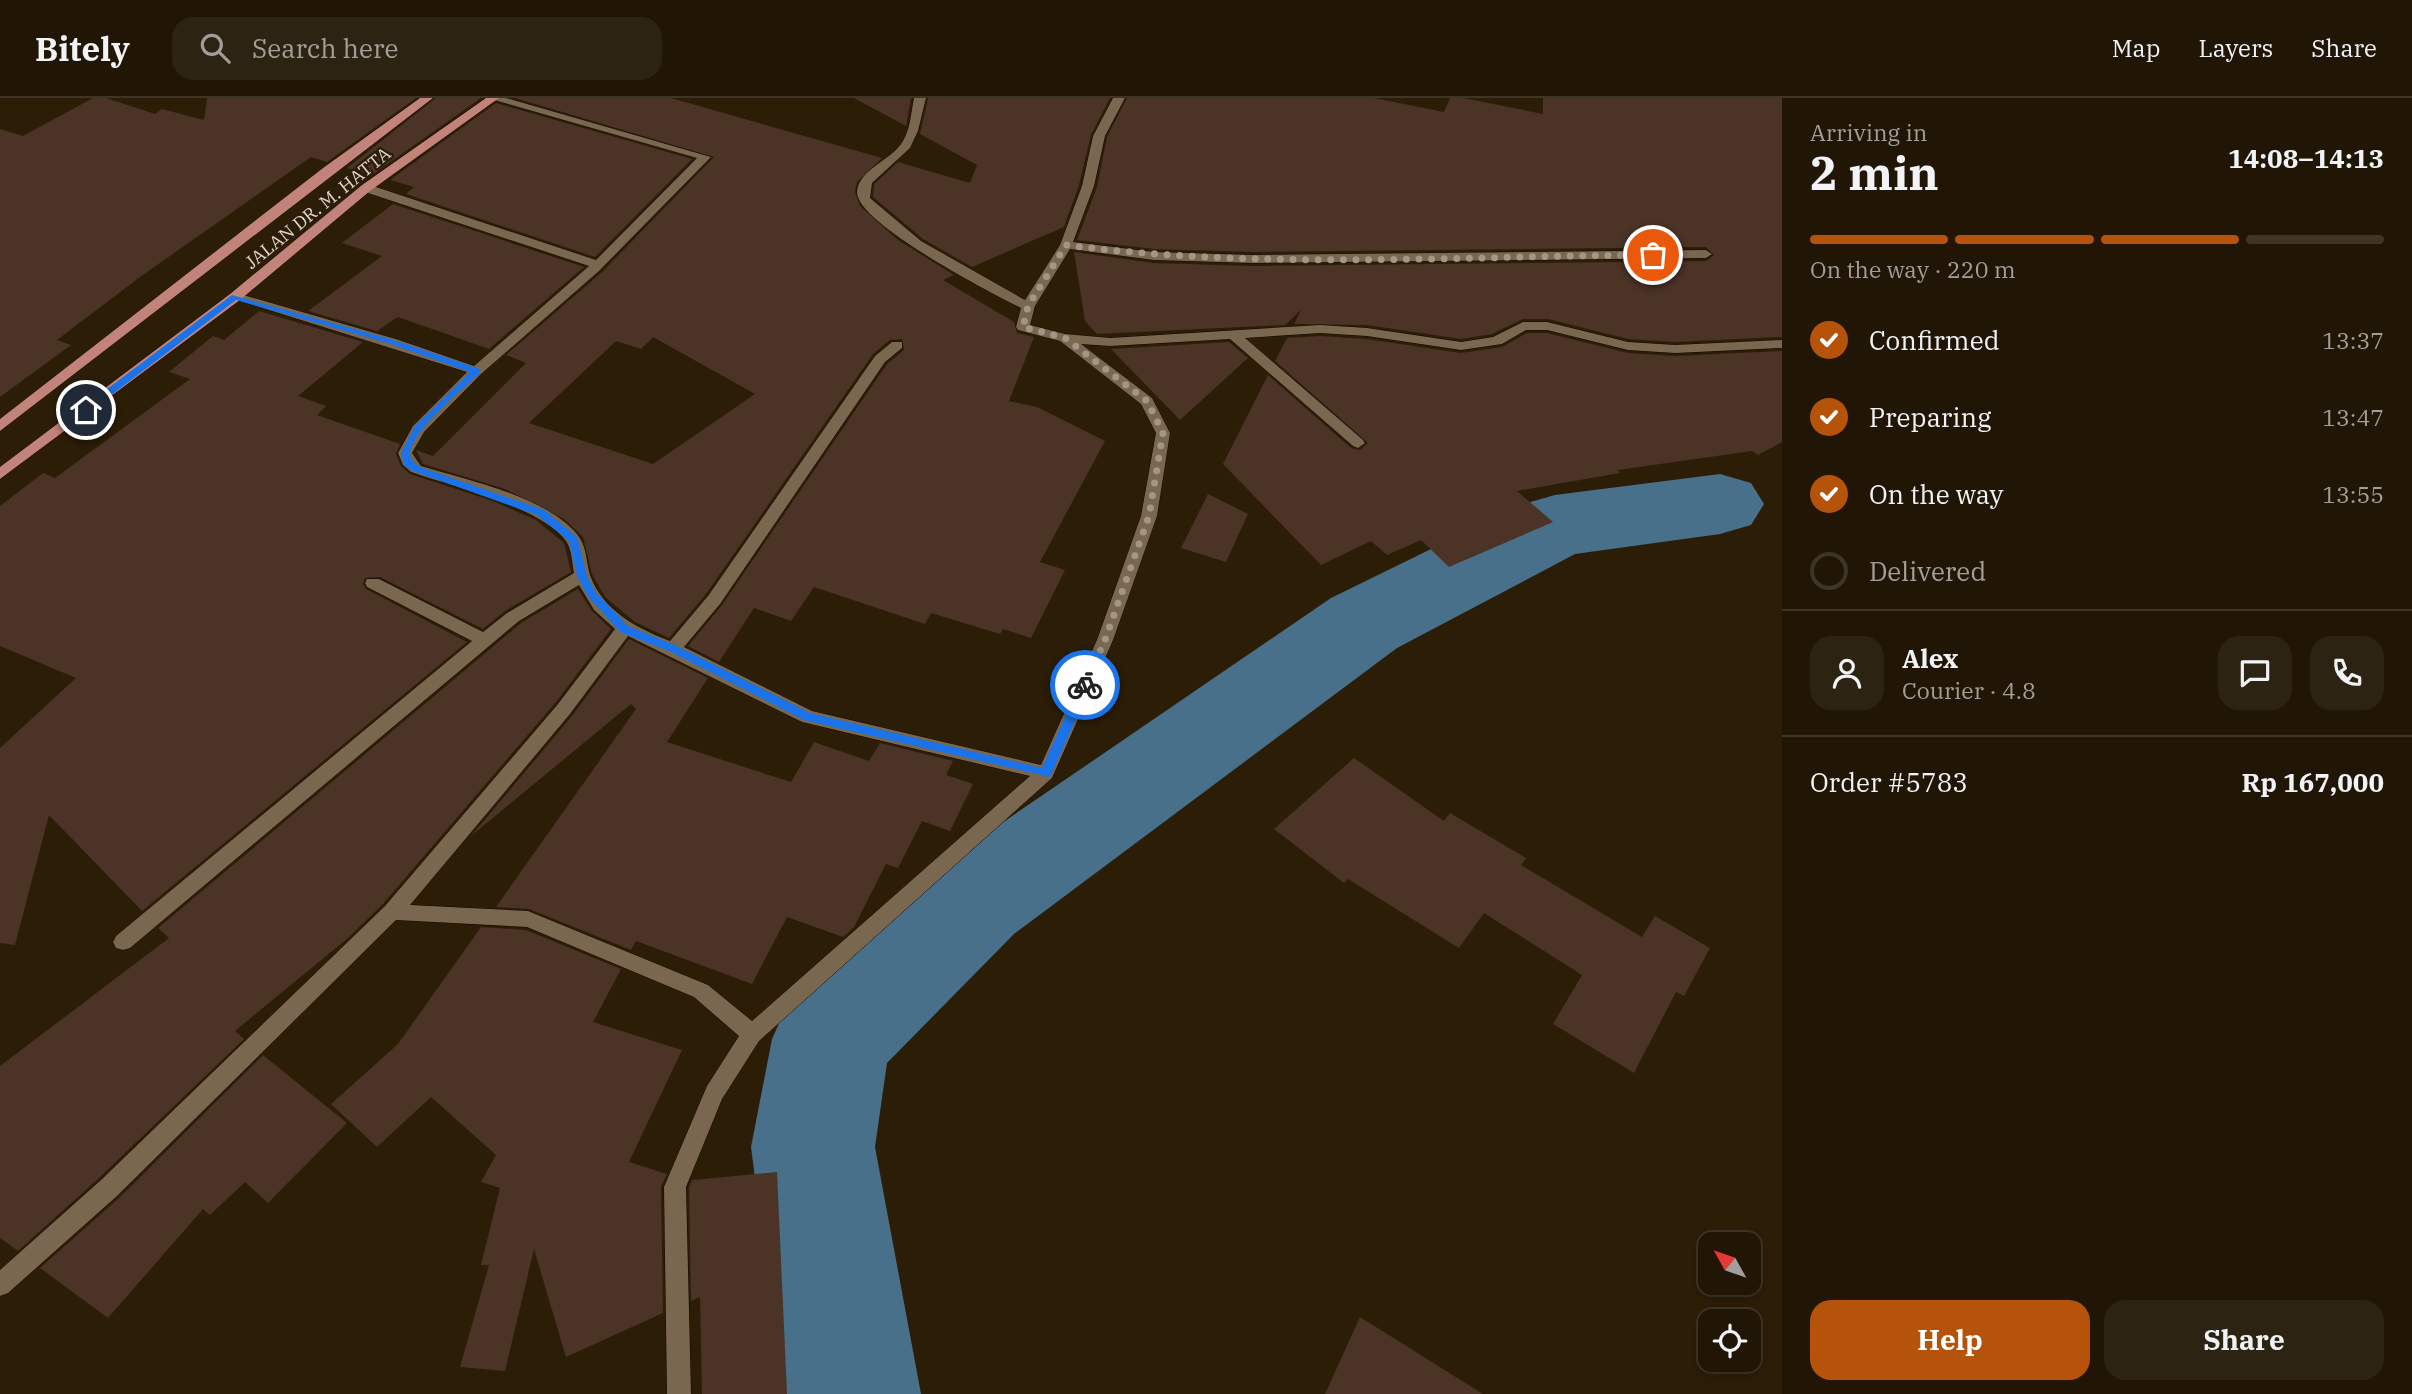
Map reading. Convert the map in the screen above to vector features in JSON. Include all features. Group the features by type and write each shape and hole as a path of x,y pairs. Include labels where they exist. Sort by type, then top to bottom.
{"main road":[{"name":"JALAN DR. M. HATTA","path":"0,426 327,171 427,98"},
{"name":"JALAN DR. M. HATTA","path":"0,474 235,297 366,188 493,98"}],"street":[{"path":"493,98 705,157 596,264 513,342 476,371 418,429 405,453 408,462 416,469 541,513 574,540 582,576 592,595 624,629 673,649 808,717 1046,773"},
{"path":"919,98 909,144 870,179 864,188 864,199 906,235 988,286 1028,306"},
{"path":"1119,98 1099,136 1088,186 1066,245 1028,306 1023,327 1065,338 1110,342 1332,330 1461,346 1497,341 1523,326 1547,326 1628,346 1675,349 1782,344"},
{"path":"366,188 596,264"},
{"path":"1066,245 1154,256 1253,259 1706,254"},
{"path":"235,297 394,342 476,371"},
{"path":"1235,336 1358,443"},
{"path":"679,1394 675,1187 714,1093 752,1034 1046,773 1105,640 1149,516 1163,433 1147,401 1065,338"},
{"path":"673,649 714,600 880,359 897,345"},
{"path":"123,942 484,640 513,617 582,576"},
{"path":"373,583 484,640"},
{"path":"0,1285 109,1188 392,912 564,709 624,629"},
{"path":"392,912 528,919 701,991 752,1034"}],"building":[{"path":"93,98 106,98 155,114 162,109 204,120 207,98 416,98 327,162 311,157 140,277 57,340 71,345 0,397 0,129 23,136"},
{"path":"436,98 481,98 372,175 347,168"},
{"path":"515,98 671,98 882,158 857,182 855,192 860,206 898,240 954,275 943,280 1014,322 1017,333 1034,337 1009,401 1037,407 1105,441 1040,562 1065,570 1031,638 1003,629 1000,634 931,613 925,624 814,587 791,621 754,608 719,662 688,646 722,605 887,364 904,350 902,339 890,340 873,354 706,594 669,638 635,622 605,597 592,574 583,537 564,519 505,489 423,464 416,450 433,456 526,363 506,355 601,273 714,157","holes":["653,337 755,394 653,464 529,423 616,341 641,349"]},
{"path":"854,98 911,98 906,126"},
{"path":"928,98 1110,98 1091,135 1079,185 1064,227 972,267 923,239 873,197 874,184 898,162 970,183 977,165 920,134"},
{"path":"1127,98 1374,98 1444,112 1450,98 1463,98 1543,114 1543,98 1782,98 1782,337 1675,342 1628,339 1548,319 1523,319 1492,334 1461,339 1367,325 1294,324 1301,310 1285,325 1097,334 1085,321 1074,252 1154,263 1253,266 1706,261 1714,255 1706,247 1253,252 1154,249 1077,240 1097,187 1107,137"},
{"path":"496,103 692,159 595,257 406,194 414,187 390,180"},
{"path":"393,204 584,267 489,349 398,317 377,331 308,311 382,256 342,243"},
{"path":"259,311 363,342 298,396 326,406 317,415 400,444 396,454 401,466 410,474 493,501 536,520 564,543 571,572 505,611 483,629 380,577 365,578 363,584 366,589 467,642 142,911 49,815 15,945 0,943 0,748 76,678 0,646 0,506 43,473 55,478 190,379 169,372 213,336 224,340"},
{"path":"1527,333 1547,333 1628,353 1675,356 1782,351 1782,442 1758,455 1752,451 1618,470 1620,473 1517,491 1553,522 1449,567 1421,540 1387,555 1371,541 1321,565 1223,464 1268,375 1351,448 1360,450 1368,443 1275,361 1287,338 1320,336 1367,339 1461,353 1502,347"},
{"path":"1229,342 1248,358 1180,420 1111,349"},
{"path":"1208,494 1248,514 1226,562 1181,548"},
{"path":"578,589 592,611 611,629 556,702 383,904 348,938 235,1031 244,1039 99,1178 18,1251 0,1238 0,1066 169,938 158,928 521,623"},
{"path":"629,639 708,678 667,742 791,782 814,742 869,761 880,743 953,761 946,775 973,784 950,831 922,821 898,868 886,864 854,927 843,937 787,917 752,984 636,941 631,950 529,909 496,907 636,709 631,704 471,836 572,716"},
{"path":"1354,758 1444,821 1450,813 1526,858 1521,865 1642,937 1655,916 1710,948 1684,996 1676,992 1634,1073 1553,1024 1582,975 1484,913 1459,948 1348,879 1344,883 1274,829"},
{"path":"481,927 526,930 621,969 593,1022 682,1050 629,1162 667,1174 661,1187 663,1313 566,1357 534,1249 505,1371 460,1367 489,1265 481,1265 500,1188 481,1182 496,1155 431,1097 377,1147 331,1104 398,1044"},
{"path":"263,1055 347,1123 268,1203 245,1182 210,1215 203,1209 108,1318 40,1268 119,1198"},
{"path":"777,1172 787,1394 702,1394 700,1297 691,1301 689,1187 692,1180"},
{"path":"1360,1317 1483,1394 1325,1394"}],"waterway":[{"path":"852,1394 813,1147 831,1039 975,901 1364,623 1555,526 1720,504"}],"way so far":[{"path":"1085,685 1105,640 1149,516 1163,433 1147,401 1065,338 1023,327 1028,306 1066,245 1154,256 1253,259 1653,255"}],"route":[{"path":"86,410 235,297 394,342 476,371 418,429 405,453 408,462 416,469 541,513 574,540 582,576 592,595 624,629 673,649 808,717 1046,773 1085,685"}]}
